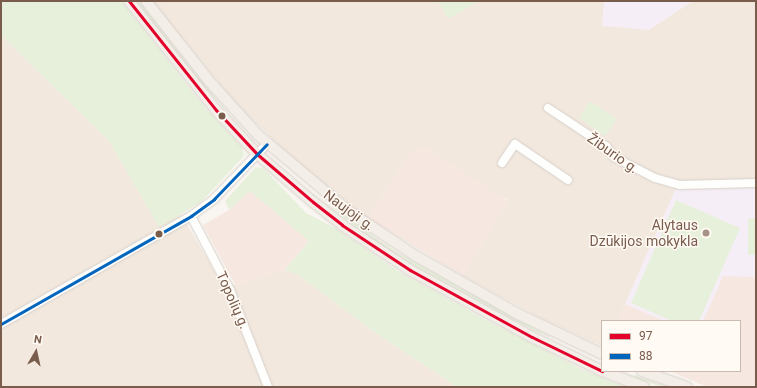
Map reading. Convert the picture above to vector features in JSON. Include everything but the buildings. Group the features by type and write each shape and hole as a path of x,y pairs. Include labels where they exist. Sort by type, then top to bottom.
{"main road":[{"name":"Naujoji g.","path":"129,1 185,74 257,154 342,225 403,266 532,338 601,370"},
{"name":"Naujoji g.","path":"146,1 210,82 267,144 351,214 416,256 518,314 601,354"},
{"name":"Naujoji g.","path":"606,372 644,387"},
{"path":"645,372 687,387"}],"street":[{"name":"Žiburio g.","path":"548,108 606,147 614,157 655,178 680,185 756,183"},
{"path":"1,324 191,216 214,199 267,144"},
{"path":"502,163 514,144 568,180"},
{"name":"Topolių g.","path":"191,216 230,290 268,387"}],"shaded area":[{"path":"152,1 756,1 756,277 723,276 703,320 663,320 625,304 618,320 601,320 601,346 538,317 463,276 508,200 411,151 368,218 302,167 236,104"},
{"path":"604,1 693,1 649,30 602,26"},
{"path":"1,35 109,141 159,226 181,214 224,288 285,270 297,274 370,329 453,384 454,387 1,387"},
{"path":"425,147 508,201 463,276 368,218 411,151"},
{"name":"Alytaus Dzūkijos mokykla","path":"756,188 756,277 723,276 703,320 663,320 625,304 675,190"},
{"path":"250,190 309,241 285,270 236,286 203,225 229,210"},
{"path":"723,275 756,277 756,387 708,387 671,372 741,372 741,320 703,320"},
{"path":"625,304 663,320 618,320"}],"green space":[{"path":"1,1 121,1 206,109 242,147 244,156 201,202 159,227 109,141 1,35"},
{"path":"137,1 140,1 187,64 250,138 185,65"},
{"path":"438,1 479,1 448,19"},
{"path":"590,101 617,119 605,136 579,118"},
{"path":"256,167 264,169 306,213 335,228 398,271 484,319 581,369 625,387 454,387 453,384 370,329 297,274 285,270 309,241 250,191 229,210 225,201"},
{"path":"304,188 395,251 556,340 534,331 416,267 372,239"},
{"name":"Alytaus Dzūkijos mokykla","path":"676,200 740,228 699,320 670,320 631,303"},
{"path":"756,218 756,255 748,255 748,219"},
{"path":"635,375 668,387 655,385 634,377"}],"transit line":[{"name":"97","path":"129,1 216,110 257,154 342,225 410,270 532,337 601,371"},
{"name":"88","path":"1,324 191,216 214,199 267,144"}],"place":[{"name":"Alytaus Dzūkijos mokykla","path":"706,233"}]}
